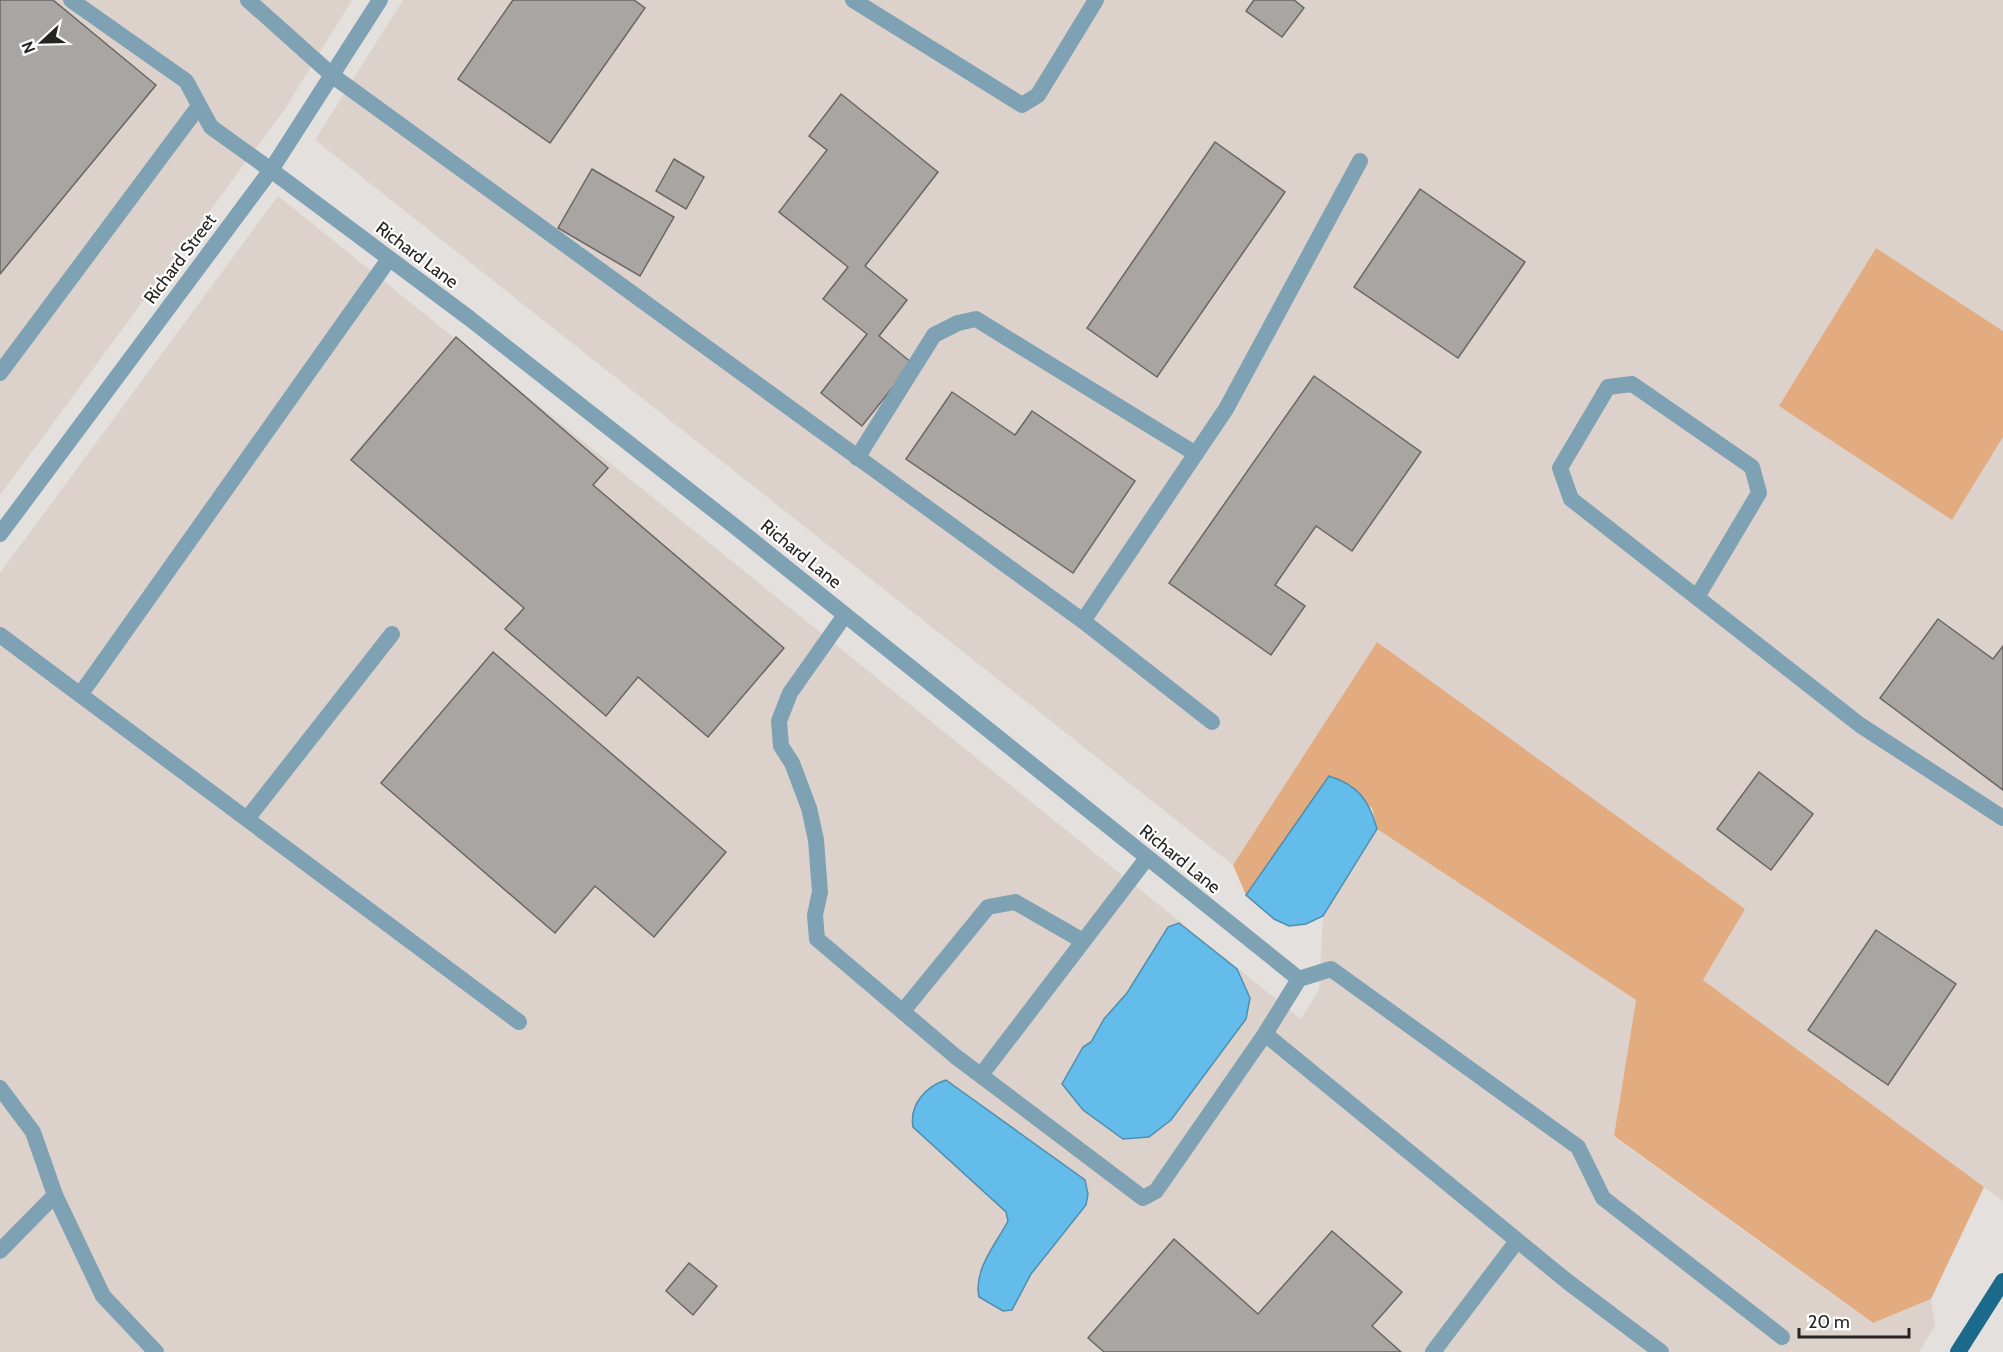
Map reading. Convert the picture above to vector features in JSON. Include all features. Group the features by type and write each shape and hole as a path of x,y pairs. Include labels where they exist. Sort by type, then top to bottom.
{"main road":[{"path":"1958,1352 2003,1281"}],"street":[{"name":"Richard Lane","path":"71,0 186,81 211,126 516,355 845,615 1299,980"},
{"path":"248,0 333,76 1083,621 1212,722"},
{"name":"Richard Street","path":"0,534 271,170 380,0"},
{"path":"853,0 1022,105 1038,95 1095,0"},
{"path":"0,374 199,106"},
{"path":"1083,621 1226,409 1360,161"},
{"path":"80,695 389,260"},
{"path":"857,458 934,335 958,323 976,319 1196,454"},
{"path":"1697,597 1759,493 1752,467 1632,384 1608,387 1560,468 1571,499 1860,725 2003,818"},
{"path":"845,615 790,693 779,722 781,746 792,763 809,808 816,840 820,892 815,915 817,939 981,1075 1143,1198 1156,1191 1299,980 1331,969 1578,1147 1603,1198 1782,1337"},
{"path":"247,819 392,634"},
{"path":"0,635 519,1022"},
{"path":"981,1075 1147,858"},
{"path":"903,1011 988,908 1015,902 1083,941"},
{"path":"1264,1034 1517,1241 1661,1352"},
{"path":"0,1088 33,1132 55,1195 104,1296 156,1352"},
{"path":"0,1251 55,1195"},
{"path":"1433,1352 1517,1241"}],"shaded area":[{"path":"0,0 352,0 285,109 0,495"},
{"path":"403,0 2003,0 2003,331 1876,248 1952,520 2003,437 2003,1201 1703,980 1744,910 1377,642 1233,865 315,140"},
{"path":"278,196 1301,1019 1319,989 1323,916 1377,829 1636,1000 1614,1137 1872,1323 1931,1299 1935,1326 1919,1352 0,1352 0,573"},
{"path":"1876,248 2003,331 2003,437 1952,520 1779,406"},
{"path":"1377,642 1745,909 1703,980 1984,1187 1931,1299 1873,1323 1614,1136 1636,1000 1377,829 1372,808 1329,776 1246,895 1233,865"}],"water":[{"path":"1329,776 1348,784 1361,795 1377,829 1323,916 1306,924 1289,926 1274,919 1246,895"},
{"path":"1179,923 1237,969 1250,998 1246,1019 1171,1120 1149,1137 1123,1139 1083,1110 1062,1084 1083,1047 1091,1042 1104,1019 1127,993 1168,927"},
{"path":"946,1080 1085,1180 1088,1194 1086,1205 1031,1274 1012,1310 1003,1311 979,1297 978,1287 982,1267 1008,1221 1006,1212 913,1127 912,1119 920,1098 932,1087"}],"building":[{"path":"0,0 53,0 156,85 0,274"},
{"path":"513,0 634,0 645,8 550,143 458,79"},
{"path":"1254,0 1294,0 1304,8 1282,37 1246,11"},
{"path":"841,94 938,172 865,266 907,300 879,336 912,363 862,426 821,393 867,334 823,299 848,267 779,212 827,150 809,136"},
{"path":"1215,142 1285,192 1157,377 1087,328"},
{"path":"674,159 704,177 686,209 656,191"},
{"path":"592,169 674,217 640,276 558,228"},
{"path":"1420,189 1525,262 1458,358 1354,287"},
{"path":"456,337 608,468 593,485 784,648 708,737 638,677 606,716 505,629 524,608 351,460"},
{"path":"1314,376 1421,452 1352,551 1316,526 1275,585 1305,606 1271,655 1169,583"},
{"path":"952,392 1015,435 1032,411 1135,481 1073,573 906,459"},
{"path":"1938,619 1993,659 2003,646 2003,790 1880,698"},
{"path":"493,652 726,852 654,937 595,886 555,933 381,783"},
{"path":"1759,772 1813,814 1771,870 1717,829"},
{"path":"1876,930 1956,984 1888,1085 1808,1030"},
{"path":"1332,1231 1402,1292 1372,1326 1401,1352 1104,1352 1088,1338 1174,1239 1258,1314"},
{"path":"689,1263 717,1286 693,1315 666,1291"}]}
